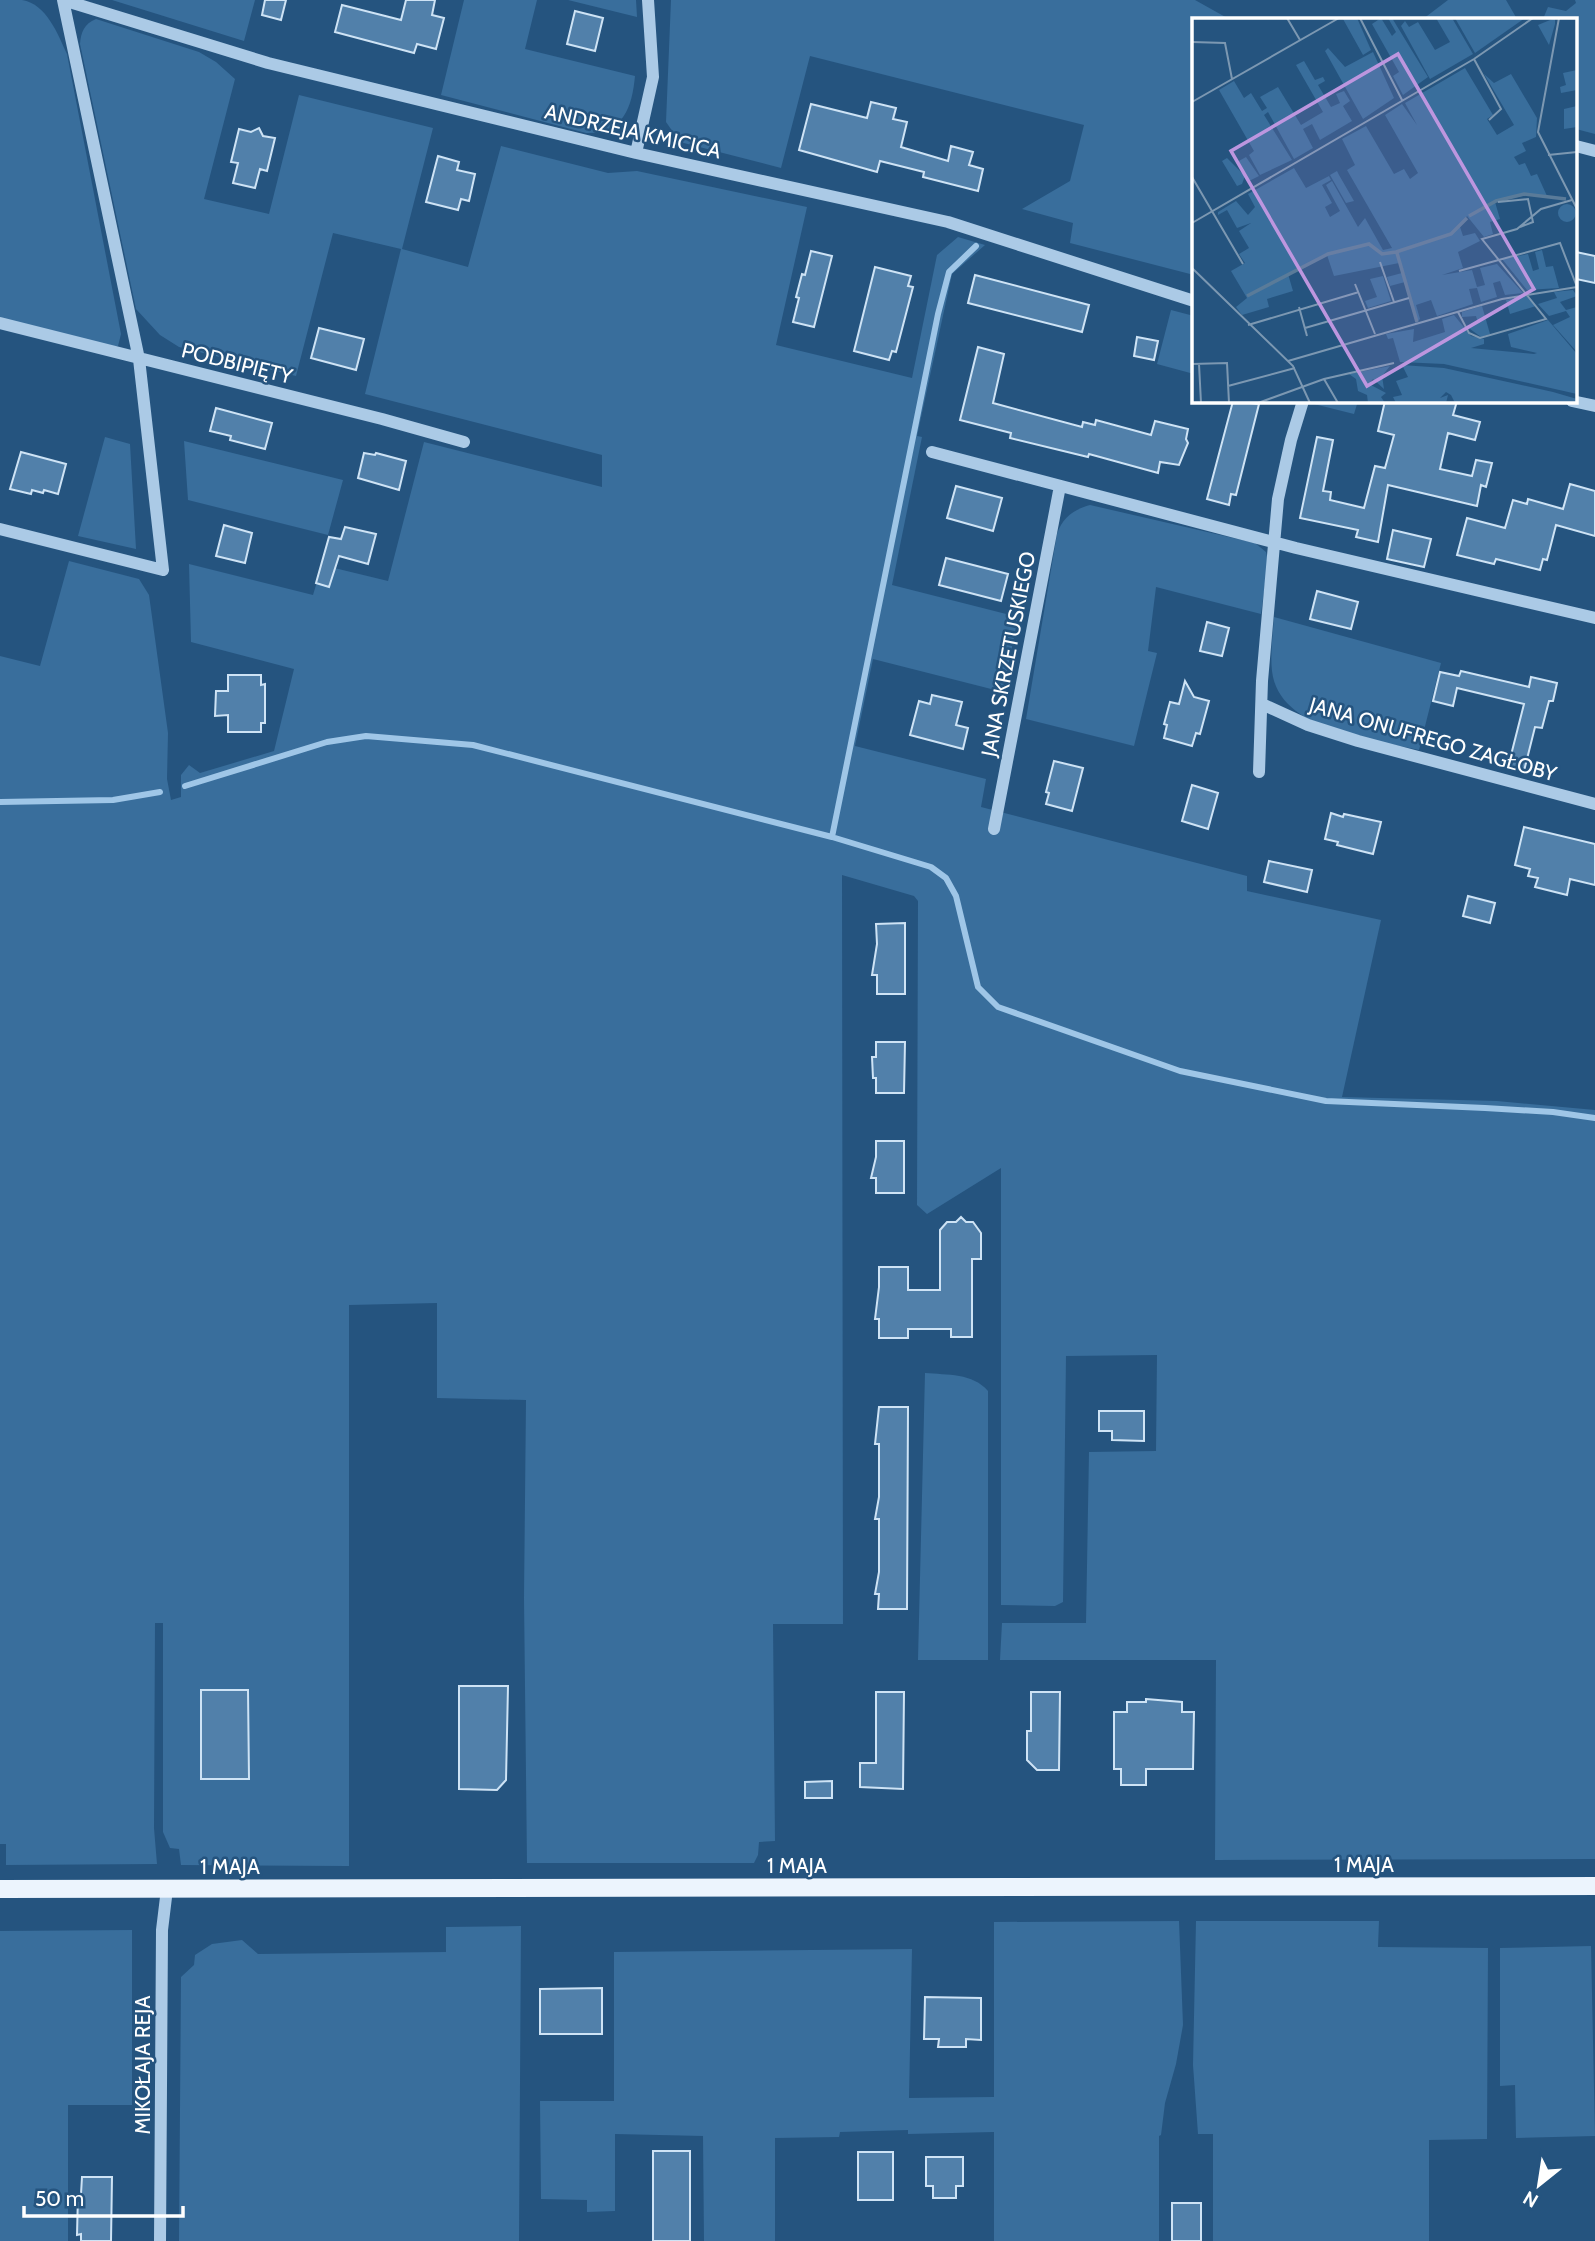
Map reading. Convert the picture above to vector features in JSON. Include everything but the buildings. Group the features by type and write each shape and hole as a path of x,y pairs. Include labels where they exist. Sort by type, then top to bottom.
{"main road":[{"name":"1 MAJA","path":"0,1889 1595,1886"}],"street":[{"name":"ANDRZEJA KMICICA","path":"63,0 268,63 636,153 948,222 1192,300"},
{"path":"0,529 163,570 139,359 63,0"},
{"path":"636,153 653,76 649,0"},
{"path":"1578,147 1595,151"},
{"name":"PODBIPIĘTY","path":"0,323 464,442"},
{"path":"1259,772 1273,541 1278,499 1303,402"},
{"path":"1577,402 1595,406"},
{"path":"932,452 1273,541 1595,618"},
{"name":"JANA SKRZETUSKIEGO","path":"994,829 1060,486"},
{"name":"JANA ONUFREGO ZAGŁOBY","path":"1262,704 1308,725 1358,741 1595,804"},
{"name":"MIKOŁAJA REJA","path":"160,2241 162,1930 167,1889"}],"shaded area":[{"path":"0,0 22,0 38,7 50,21 67,54 121,334 118,346 110,347 0,318"},
{"path":"112,0 255,0 244,41"},
{"path":"464,0 537,0 525,49 635,76 631,99 623,117 609,129 586,133 441,95"},
{"path":"568,0 636,0 637,17"},
{"path":"671,0 1195,0 1227,18 1192,18 1192,274 1070,243 1073,223 1022,209 1070,181 1084,125 810,56 781,168 680,142 666,122"},
{"path":"1448,0 1506,0 1516,18 1424,18"},
{"path":"1575,0 1595,0 1595,134 1578,130 1578,18 1543,18 1548,7 1566,11 1576,3"},
{"path":"96,19 199,52 216,62 235,79 204,199 269,214 299,95 433,128 402,249 468,267 501,146 608,173 637,171 807,207 776,345 912,378 937,255 958,237 985,245 952,274 917,436 922,437 892,585 1018,617 1003,692 873,659 855,746 986,779 981,807 1247,876 1247,891 1381,920 1342,1097 1497,1101 1595,1110 1595,1859 1215,1860 1216,1660 1000,1660 1002,1623 1086,1623 1089,1452 1156,1451 1157,1355 1066,1356 1063,1602 1055,1606 1001,1605 1001,1168 927,1214 917,1205 918,901 914,896 842,875 843,1624 773,1624 775,1841 759,1842 754,1863 527,1863 524,1598 526,1400 437,1398 437,1303 349,1305 349,1866 181,1865 179,1849 170,1848 163,1832 163,1623 155,1623 154,1828 157,1864 6,1865 6,1844 0,1844 0,656 40,666 69,561 139,579 149,595 168,733 167,779 171,800 181,797 181,775 189,765 200,773 274,751 294,669 191,642 189,564 313,595 322,565 388,581 424,442 602,487 602,455 365,394 401,249 333,233 296,376 179,347 160,335 136,309 80,44 84,29"},
{"path":"1171,310 1192,315 1192,373 1157,364"},
{"path":"1310,402 1358,402 1354,414"},
{"path":"105,437 130,444 136,549 78,536"},
{"path":"184,441 343,480 328,535 188,500"},
{"path":"1090,505 1255,543 1266,552 1268,561 1261,614 1156,587 1148,651 1157,653 1134,746 1026,719 1057,534 1069,515"},
{"path":"1274,617 1441,663 1419,750 1330,729 1291,707 1278,691 1272,671"},
{"path":"925,1373 967,1378 988,1391 988,1660 918,1660"},
{"path":"1179,1921 1183,2025 1159,2136 1159,2241 994,2241 994,2132 908,2134 908,2130 840,2132 839,2137 775,2138 775,2241 704,2241 703,2136 615,2134 615,2211 587,2212 587,2200 541,2199 540,2101 614,2101 614,1952 912,1949 909,2098 994,2097 994,1922"},
{"path":"1196,1921 1379,1921 1378,1947 1488,1948 1487,2139 1429,2140 1429,2241 1213,2241 1213,2134 1198,2134 1193,2065"},
{"path":"521,1926 519,2241 179,2241 181,1977 194,1965 195,1955 212,1944 242,1940 258,1954 446,1952 446,1927"},
{"path":"132,1930 132,2105 68,2105 68,2241 0,2241 0,1931"},
{"path":"1591,1946 1595,2136 1516,2138 1515,2085 1500,2086 1500,1948"}],"waterway":[{"path":"832,837 938,314 949,272 976,246"},
{"path":"185,786 327,742 366,736 473,745 832,837 931,867 946,878 956,896 978,987 998,1007 1180,1071 1326,1101 1553,1112 1595,1118"},
{"path":"0,802 113,800 160,792"}]}
